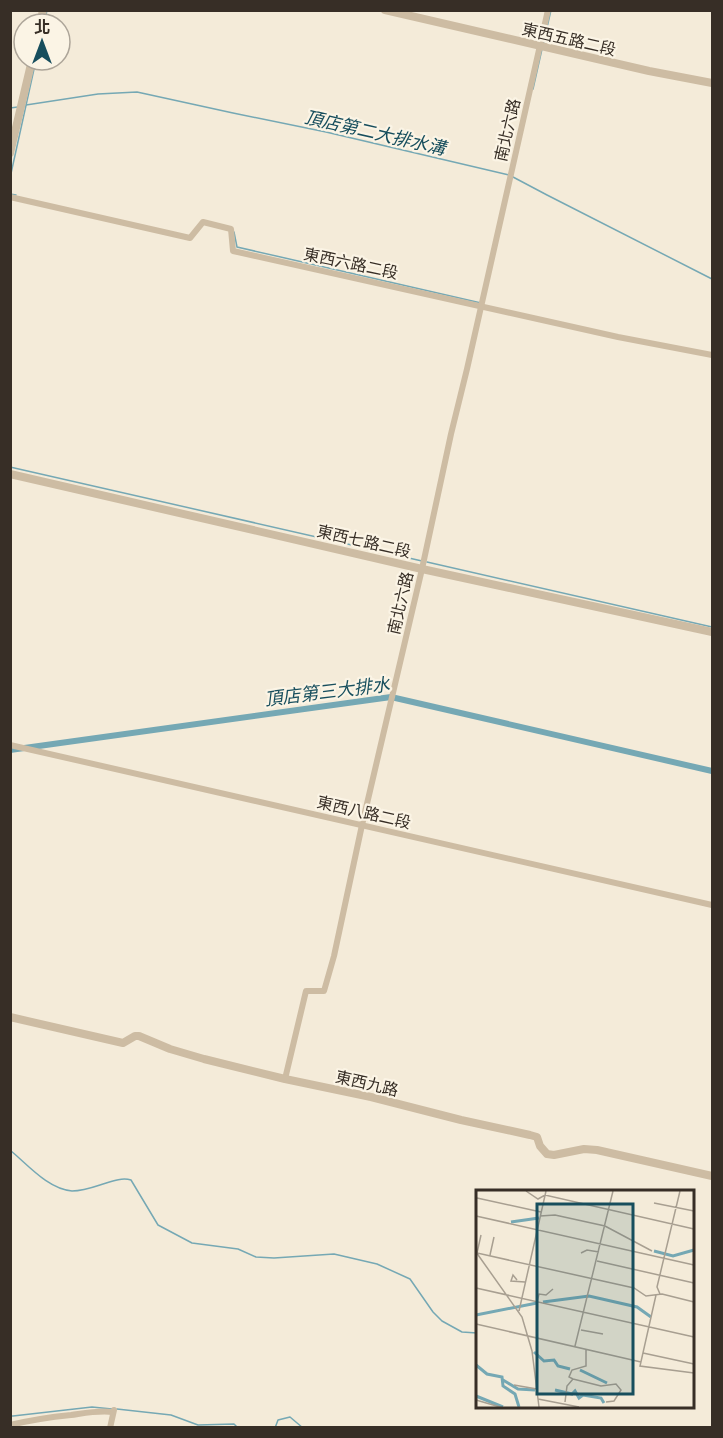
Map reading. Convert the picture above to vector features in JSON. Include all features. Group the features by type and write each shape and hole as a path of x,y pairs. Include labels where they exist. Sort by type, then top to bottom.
{"street":[{"name":"東西五路二段","path":"385,10 649,71 712,83"},
{"name":"南北六路","path":"285,1079 306,991 324,991 334,956 548,10"},
{"path":"10,153 29,72"},
{"name":"東西六路二段","path":"10,197 190,238 203,222 231,229 233,251 618,337 712,355"},
{"name":"東西七路二段","path":"10,474 422,569 712,632"},
{"name":"東西八路二段","path":"10,745 712,905"},
{"name":"東西九路","path":"10,1017 123,1043 135,1036 140,1036 170,1049 204,1059 461,1120 530,1134 537,1137 540,1146 547,1154 597,1149 712,1176"},
{"path":"10,1425 28,1420 114,1411 110,1428"}],"waterway":[{"path":"543,45 551,10"},
{"path":"533,89 542,49"},
{"path":"10,178 33,72"},
{"name":"頂店第二大排水溝","path":"26,105 98,94 137,92 326,132 509,175"},
{"name":"頂店第二大排水溝","path":"10,108 18,107"},
{"name":"頂店第二大排水溝","path":"513,177 712,279"},
{"path":"10,194 16,195"},
{"path":"234,232 237,247 481,303"},
{"path":"10,467 422,561"},
{"path":"427,562 712,627"},
{"name":"頂店第三大排水","path":"10,750 391,697 712,771"},
{"path":"10,1150 47,1181 63,1189 72,1191 116,1180 131,1180 158,1225 192,1243 238,1249 256,1257 334,1254 377,1264 410,1279 442,1321 462,1332 476,1333"},
{"path":"10,1416 92,1407 112,1409"},
{"path":"117,1409 171,1415 198,1425 234,1424 238,1428"},
{"path":"275,1428 278,1420 290,1417 303,1428"}]}
